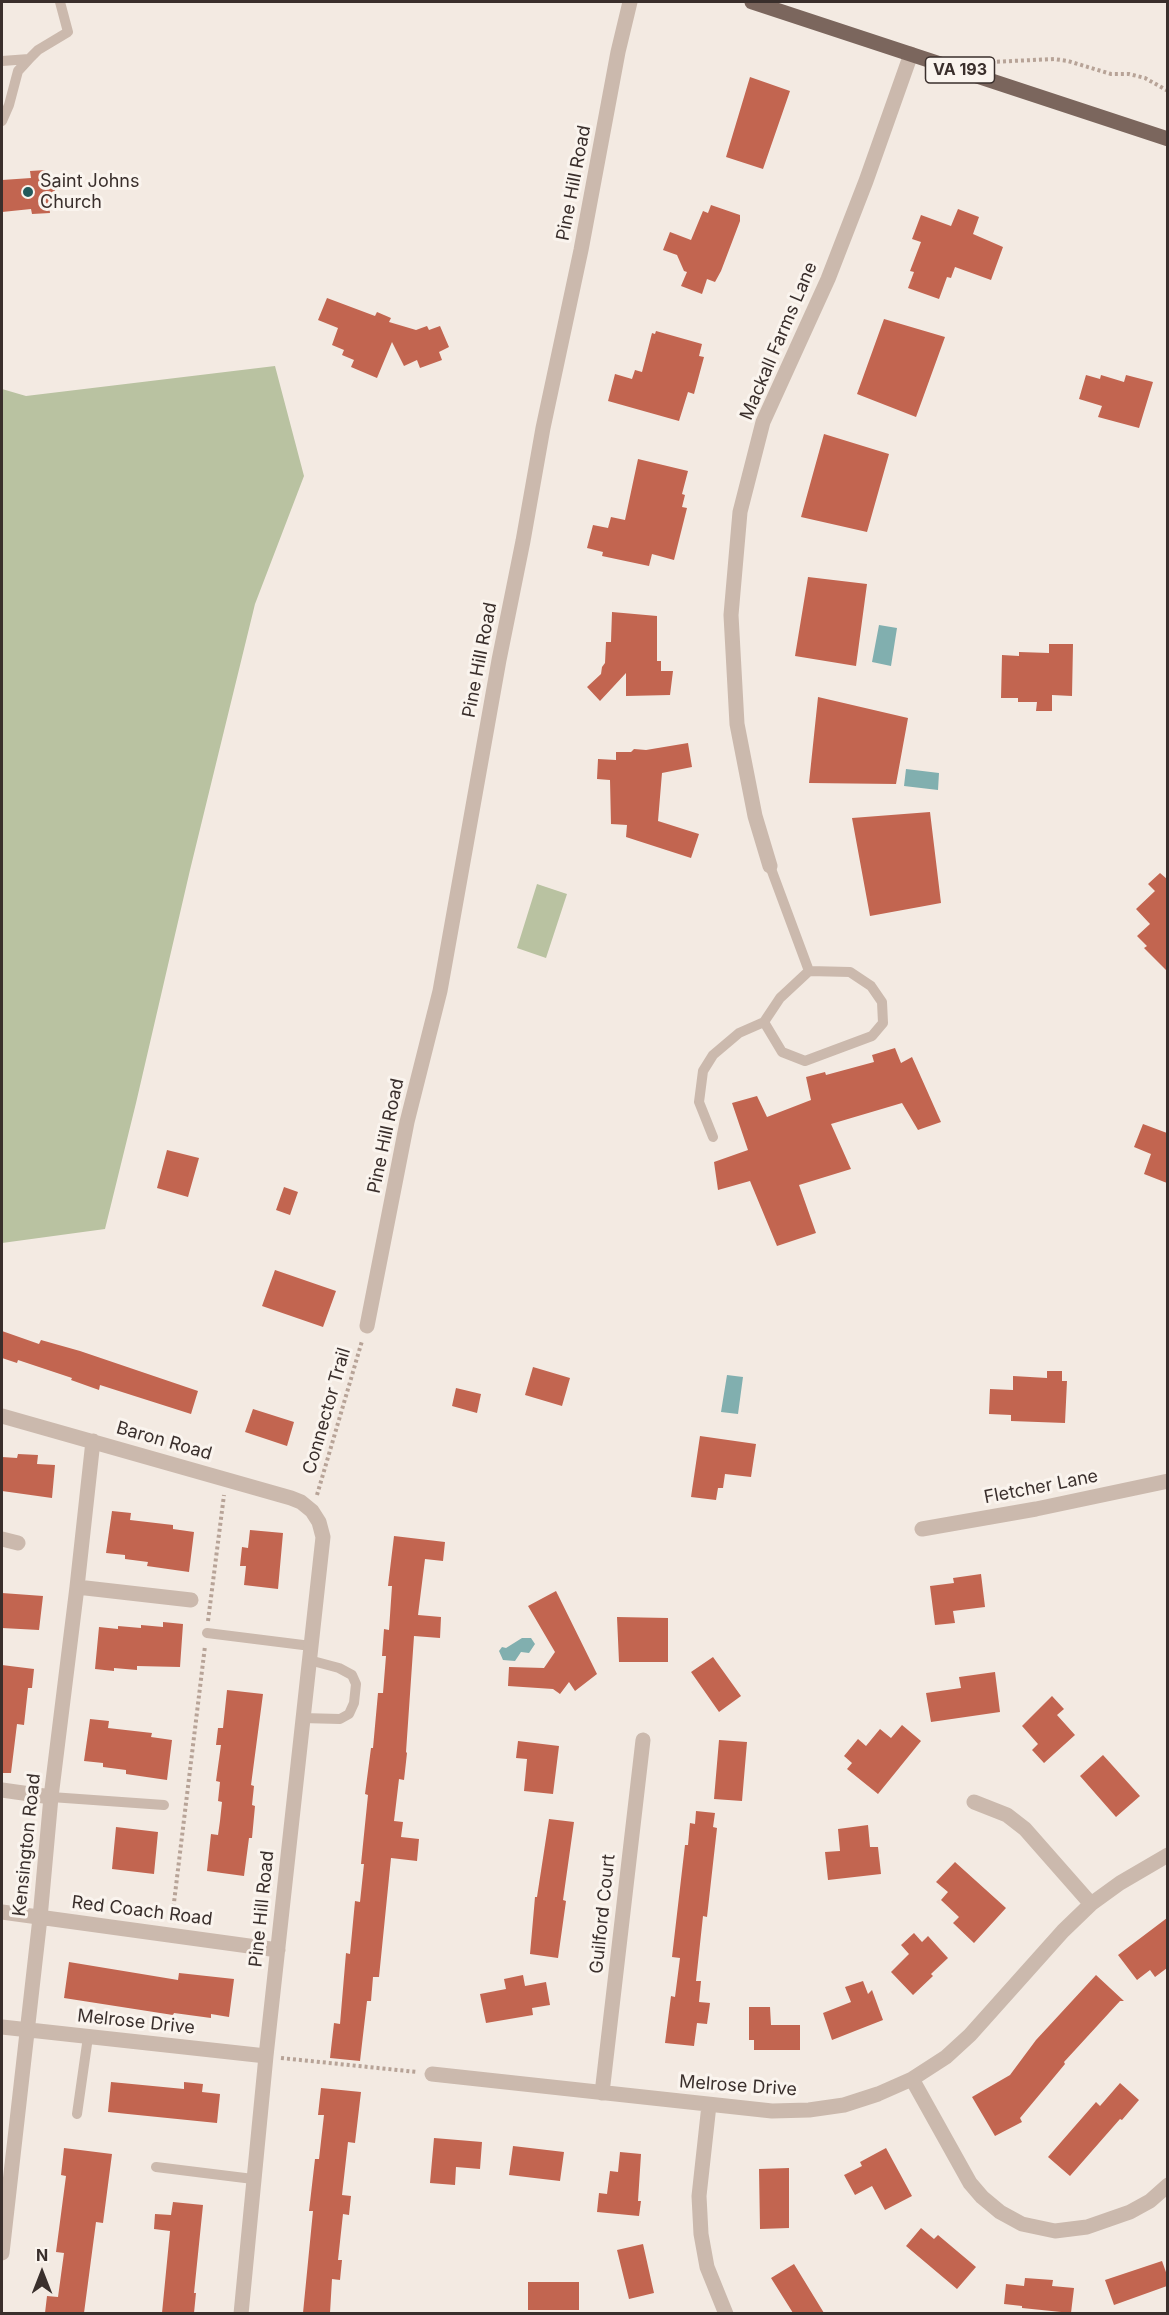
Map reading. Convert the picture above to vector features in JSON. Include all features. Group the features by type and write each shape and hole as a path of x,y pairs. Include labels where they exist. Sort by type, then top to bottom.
{"main road":[{"name":"VA 193","path":"752,2 1167,139"}],"street":[{"name":"Pine Hill Road","path":"368,1323 407,1122 440,991 543,429 630,2"},
{"name":"Mackall Farms Lane","path":"770,866 755,816 737,724 731,615 740,512 763,422 828,279 866,182 911,54"},
{"name":"Baron Road","path":"2,1416 291,1498 301,1502 312,1511"},
{"name":"Kensington Road","path":"2,2253 40,1918 51,1797 93,1441"},
{"name":"Fletcher Lane","path":"922,1529 1026,1511 1167,1480"},
{"name":"Pine Hill Road","path":"241,2313 253,2179 323,1537 319,1522 312,1511"},
{"path":"2,1539 18,1543"},
{"path":"77,1587 191,1600"},
{"name":"Guilford Court","path":"602,2093 643,1740"},
{"path":"2,1790 51,1797"},
{"path":"974,1802 1006,1815 1025,1829 1091,1904"},
{"name":"Melrose Drive","path":"432,2074 772,2111 809,2110 855,2101 912,2079 946,2057 970,2035 1063,1931 1091,1904 1120,1882 1167,1855"},
{"name":"Red Coach Road","path":"2,1912 278,1950"},
{"name":"Melrose Drive","path":"2,2027 266,2056"},
{"path":"912,2079 970,2183 1000,2212 1022,2224 1055,2231 1088,2227 1130,2212 1150,2201 1167,2185"},
{"path":"709,2104 699,2196 701,2234 707,2267 726,2313"}],"lane":[{"path":"2,121 18,71 38,50 68,32 60,2"},
{"path":"2,61 29,59"},
{"path":"770,866 809,971"},
{"path":"713,1137 699,1102 703,1071 713,1055 739,1034 764,1022 780,998 809,971 850,972 871,986 882,1002 883,1023 872,1036 805,1061 782,1053 764,1022"},
{"path":"207,1633 310,1653 352,1675 356,1684 354,1703 349,1714 340,1719 302,1718"},
{"path":"51,1797 164,1805"},
{"path":"77,2114 88,2037"},
{"path":"156,2167 253,2179"}],"path":[{"path":"990,62 1054,59 1068,61 1111,74 1129,74 1145,78 1167,91"},
{"name":"Connector Trail","path":"312,1511 368,1323"},
{"path":"170,1935 226,1479"},
{"path":"266,2056 432,2074"}],"green space":[{"path":"275,366 304,476 255,604 105,1229 2,1243 2,389 26,396"},
{"path":"537,884 567,894 546,958 517,948"}],"water":[{"path":"879,625 897,628 891,666 872,662"},
{"path":"906,769 939,773 938,790 904,786"},
{"path":"727,1375 743,1377 738,1414 721,1412"},
{"path":"522,1638 531,1638 535,1644 529,1653 521,1652 515,1661 503,1660 499,1651 502,1647 506,1648"}],"building":[{"path":"750,77 790,91 763,169 726,157"},
{"name":"Saint Johns Church","path":"46,170 46,176 54,175 56,204 49,205 50,213 32,214 31,209 2,212 2,180 31,178 30,171"},
{"path":"711,205 740,215 740,221 721,271 715,282 707,279 702,294 681,286 687,272 684,271 677,255 663,250 670,232 691,240 703,211 708,213"},
{"path":"958,209 979,217 973,234 1003,247 991,280 955,267 951,278 947,277 939,299 908,288 914,272 910,271 921,242 912,239 921,215 951,226"},
{"path":"327,298 375,316 377,312 391,318 389,322 416,330 427,326 429,330 440,326 449,347 439,352 442,360 420,368 417,360 404,366 392,342 377,378 351,367 354,360 342,355 344,350 332,345 338,328 318,320"},
{"path":"884,319 945,337 916,417 857,394"},
{"path":"656,331 702,344 699,356 704,357 694,394 688,392 679,421 608,401 615,374 632,379 635,370 642,372 652,333 655,334"},
{"path":"1086,375 1100,379 1101,375 1124,382 1126,375 1153,382 1139,428 1098,417 1102,406 1079,399"},
{"path":"824,434 889,454 867,532 801,517"},
{"path":"638,459 688,471 682,494 685,495 682,507 687,508 674,560 652,554 649,566 602,556 603,552 587,548 593,525 608,528 611,517 625,520"},
{"path":"808,577 867,584 856,666 795,656"},
{"path":"612,612 657,616 657,661 661,661 661,671 673,671 670,695 626,696 626,673 600,701 587,687 601,674 605,663 606,642 611,642"},
{"path":"1049,644 1073,644 1072,696 1052,695 1052,711 1036,711 1037,702 1018,702 1018,698 1001,698 1002,655 1019,656 1019,652 1049,653"},
{"path":"818,697 908,718 896,784 809,783"},
{"path":"688,743 692,767 662,773 658,821 699,834 691,858 626,837 627,825 611,824 610,780 597,779 598,759 616,760 616,752 631,752 634,749 646,750"},
{"path":"930,812 941,903 870,916 852,818"},
{"path":"1160,873 1167,879 1167,971 1144,948 1147,946 1137,936 1150,924 1136,909 1155,891 1148,884"},
{"path":"895,1048 901,1063 912,1057 941,1122 918,1130 902,1103 831,1124 851,1169 799,1185 816,1233 777,1246 750,1181 718,1190 714,1162 748,1150 732,1103 757,1096 767,1117 811,1100 806,1077 825,1072 826,1075 874,1062 872,1055"},
{"path":"1143,1124 1167,1133 1167,1183 1144,1174 1151,1154 1134,1147"},
{"path":"167,1150 199,1158 188,1197 157,1188"},
{"path":"284,1187 298,1192 290,1215 276,1210"},
{"path":"275,1270 336,1291 323,1327 262,1306"},
{"path":"2,1331 39,1344 41,1340 80,1351 198,1391 191,1414 100,1385 99,1390 71,1380 72,1378 18,1360 17,1363 2,1358"},
{"path":"533,1367 570,1378 562,1406 525,1395"},
{"path":"1047,1371 1062,1371 1062,1381 1067,1381 1065,1423 1011,1421 1011,1415 989,1414 990,1389 1013,1390 1013,1376 1047,1378"},
{"path":"456,1388 481,1394 477,1413 452,1406"},
{"path":"253,1409 294,1422 287,1446 245,1432"},
{"path":"700,1436 756,1444 751,1477 725,1474 723,1488 718,1488 716,1500 691,1497"},
{"path":"18,1454 38,1455 37,1464 55,1465 52,1498 2,1491 2,1457 17,1458"},
{"path":"112,1511 131,1513 130,1520 173,1525 173,1529 194,1532 189,1572 147,1566 148,1562 125,1559 125,1555 106,1553"},
{"path":"250,1530 283,1533 278,1589 244,1585 246,1566 240,1566 242,1547 248,1548"},
{"path":"394,1536 445,1542 443,1561 425,1559 418,1615 441,1617 440,1638 414,1636 407,1753 404,1780 399,1779 394,1821 403,1822 401,1837 419,1839 417,1861 391,1858 379,1977 373,1977 371,2001 367,2001 360,2061 330,2058 334,2023 340,2024 346,1953 350,1954 355,1901 360,1902 364,1864 361,1864 368,1795 365,1794 371,1748 373,1748 378,1693 383,1693 386,1656 382,1656 384,1629 389,1630 392,1586 388,1586"},
{"path":"981,1574 985,1607 953,1611 955,1623 935,1625 930,1586 954,1583 953,1578"},
{"path":"556,1591 597,1674 575,1691 569,1682 560,1694 553,1689 508,1686 509,1667 544,1668 555,1652 528,1606"},
{"path":"2,1593 43,1596 39,1630 2,1628"},
{"path":"617,1617 668,1618 668,1662 619,1662"},
{"path":"163,1622 183,1624 180,1667 137,1666 137,1670 114,1668 114,1671 95,1669 99,1627 141,1628 141,1625 163,1627"},
{"path":"713,1657 741,1696 719,1712 691,1672"},
{"path":"2,1665 34,1669 32,1688 28,1688 24,1725 17,1724 11,1773 2,1773"},
{"path":"995,1672 1000,1712 931,1722 926,1693 961,1688 959,1677"},
{"path":"227,1690 263,1694 251,1785 254,1786 252,1805 255,1806 252,1838 249,1838 244,1876 207,1871 211,1834 218,1835 220,1821 222,1802 218,1801 220,1782 216,1781 221,1745 216,1745 218,1728 223,1728"},
{"path":"1052,1696 1064,1709 1057,1715 1075,1735 1044,1763 1032,1750 1038,1744 1022,1726"},
{"path":"90,1719 109,1721 108,1728 152,1733 151,1737 172,1740 167,1780 126,1774 126,1770 103,1767 103,1763 84,1761"},
{"path":"902,1725 921,1741 878,1794 847,1769 852,1763 844,1756 858,1739 866,1746 880,1729 891,1738"},
{"path":"719,1740 747,1742 742,1801 714,1799"},
{"path":"518,1741 559,1746 553,1794 524,1791 527,1759 516,1758"},
{"path":"1103,1755 1140,1796 1116,1817 1080,1776"},
{"path":"696,1811 715,1813 713,1827 717,1828 707,1917 703,1916 696,1981 701,1981 699,2002 710,2003 707,2024 697,2023 694,2046 665,2043 671,1996 675,1997 680,1958 672,1957 685,1845 688,1845 690,1823 695,1824"},
{"path":"549,1819 574,1822 563,1900 566,1901 558,1958 530,1954 535,1897 537,1897"},
{"path":"868,1825 870,1847 878,1847 881,1874 828,1880 825,1852 840,1851 838,1829"},
{"path":"116,1827 158,1832 154,1874 112,1869"},
{"path":"955,1862 1006,1908 974,1943 953,1923 959,1917 941,1900 948,1892 936,1882"},
{"path":"1167,1918 1167,1968 1155,1977 1150,1970 1137,1980 1118,1955"},
{"path":"914,1933 922,1942 928,1936 948,1958 913,1995 891,1972 909,1954 901,1945"},
{"path":"69,1962 178,1980 179,1973 234,1979 229,2017 211,2014 211,2018 174,2013 173,2015 64,1998"},
{"path":"523,1975 525,1986 546,1982 550,2005 532,2008 533,2015 486,2023 480,1994 506,1989 504,1979"},
{"path":"1096,1975 1124,2001 1120,2001 1064,2062 1065,2064 1020,2118 1022,2122 995,2136 972,2097 1010,2075 1036,2040"},
{"path":"863,1981 868,1994 872,1990 883,2020 832,2040 823,2013 851,2002 845,1987"},
{"path":"749,2007 770,2007 771,2025 800,2025 800,2050 754,2050 754,2040 749,2040"},
{"path":"111,2082 184,2089 184,2082 203,2084 202,2092 220,2094 217,2123 108,2112"},
{"path":"1120,2083 1139,2100 1070,2176 1048,2157 1096,2102 1100,2106"},
{"path":"321,2088 361,2092 355,2143 348,2142 342,2195 351,2196 349,2215 343,2214 338,2260 342,2260 340,2280 332,2279 330,2313 303,2313 313,2211 309,2211 315,2159 319,2159 324,2115 318,2115"},
{"path":"434,2138 482,2142 480,2169 456,2167 455,2185 430,2183"},
{"path":"513,2146 564,2152 560,2181 509,2175"},
{"path":"64,2148 112,2154 103,2223 96,2222 84,2313 45,2313 47,2296 58,2297 64,2253 56,2252 66,2176 61,2175"},
{"path":"886,2148 912,2196 885,2210 872,2186 855,2195 844,2175 862,2166 860,2162"},
{"path":"620,2152 641,2154 639,2216 597,2212 599,2193 607,2194 610,2171 618,2172"},
{"path":"789,2168 789,2228 760,2229 759,2169"},
{"path":"173,2202 203,2205 194,2313 162,2313 170,2231 154,2229 155,2214 171,2215"},
{"path":"921,2228 934,2239 938,2235 976,2267 957,2289 906,2246"},
{"path":"643,2244 654,2293 629,2299 617,2250"},
{"path":"1162,2261 1167,2275 1167,2286 1114,2305 1105,2280"},
{"path":"794,2264 824,2313 793,2313 771,2278"},
{"path":"1025,2278 1053,2280 1052,2286 1074,2288 1071,2313 1004,2304 1006,2284 1024,2286"},
{"path":"528,2282 579,2282 579,2310 528,2310"}],"place":[{"name":"Saint Johns Church","path":"28,192"}]}
